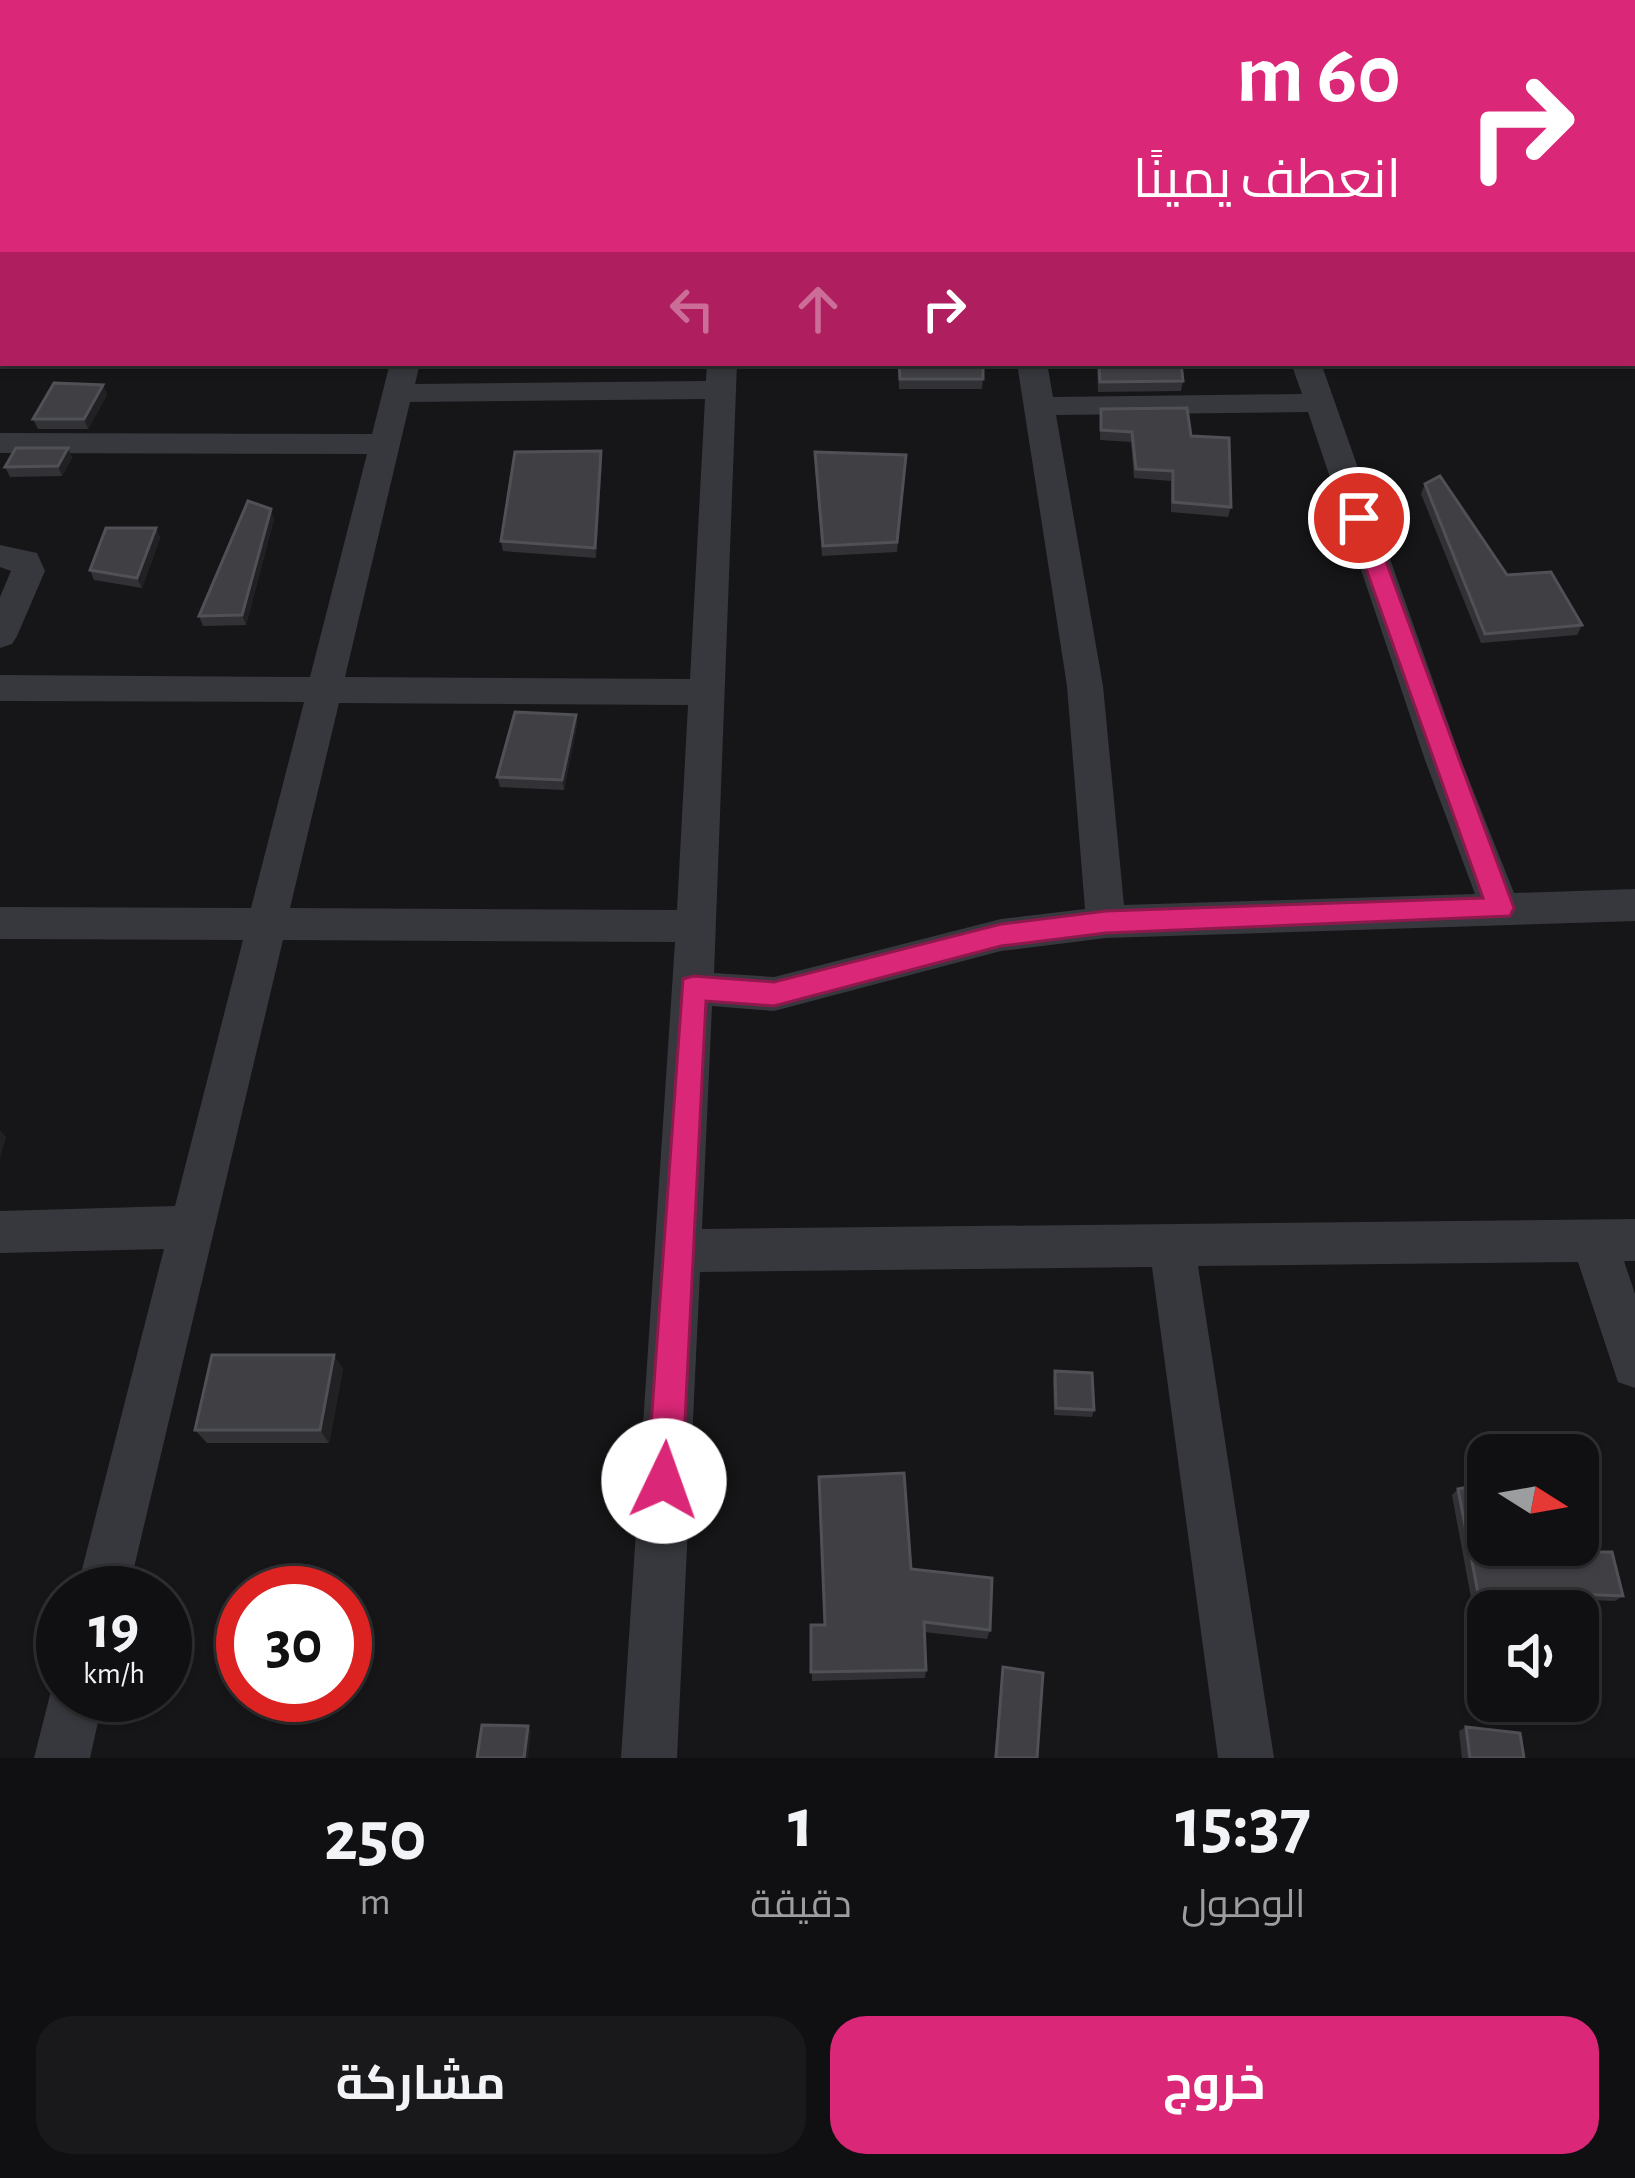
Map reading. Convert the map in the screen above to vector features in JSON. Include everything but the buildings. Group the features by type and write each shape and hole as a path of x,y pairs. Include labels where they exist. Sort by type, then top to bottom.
{"street":[{"path":"1032,366 1085,686 1106,922"},
{"path":"1307,366 1436,741 1500,908"},
{"path":"108,1566 401,378 721,376 693,988 649,1758"},
{"path":"1039,406 1319,403"},
{"path":"0,443 385,444"},
{"path":"0,556 17,556 28,571 0,636"},
{"path":"0,688 707,692"},
{"path":"693,988 774,994 1001,935 1106,922 1635,905"},
{"path":"0,923 696,926"},
{"path":"0,1232 189,1227"},
{"path":"677,1251 1615,1240 1635,1365"},
{"path":"1172,1248 1246,1758"},
{"path":"62,1758 71,1722"}],"route":[{"path":"664,1481 693,988 774,994 1001,935 1106,922 1500,908 1359,518"}]}
